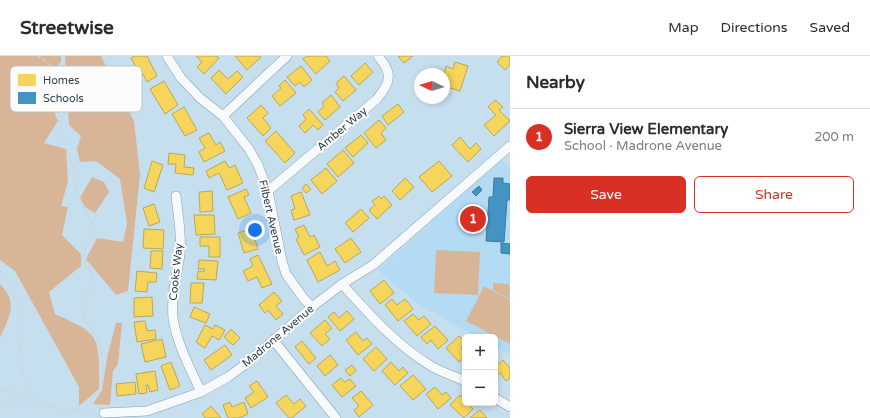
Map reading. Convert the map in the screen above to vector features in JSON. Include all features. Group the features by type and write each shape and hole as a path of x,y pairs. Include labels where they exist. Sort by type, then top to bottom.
{"street":[{"name":"Filbert Avenue","path":"167,56 186,83 200,98 223,116 249,150 258,165 268,191 286,274 304,299 312,307"},
{"path":"223,116 287,56"},
{"name":"Amber Way","path":"268,191 377,99 386,88 390,76 387,65 378,56"},
{"name":"Madrone Avenue","path":"104,413 147,414 201,392 247,364 312,307 342,284 373,265 509,148"},
{"name":"Cooks Way","path":"176,196 180,253 174,281 172,301 174,318 178,339 201,392"},
{"path":"342,284 388,335 433,367 462,380"},
{"path":"274,341 336,418"},
{"path":"498,400 510,407"}],"path":[{"path":"38,56 51,66"},
{"path":"59,112 61,131 73,166 77,196 93,224 94,235 83,253 85,262 92,275 91,284 85,293 83,304 84,314 98,342 102,355 103,376 100,389 88,402 85,411"},
{"path":"0,270 9,284 18,308 21,363 28,397"},
{"path":"0,389 38,399 39,405"},
{"path":"0,402 104,413"}],"shaded area":[{"path":"0,56 61,56 61,62 57,66 10,66 10,112 54,112 58,121 44,143 66,149 68,182 61,206 68,207 62,235 81,254 81,266 49,292 55,314 76,324 90,333 96,342 99,362 99,389 79,406 79,387 15,271 0,260"},
{"path":"101,56 106,66 66,66 65,57"},
{"path":"68,112 129,112 134,121 140,175 128,291 116,295 86,259 97,238 123,242 127,224 120,179 96,161 80,162 77,149 81,136 69,125"},
{"path":"502,159 510,167 510,355 498,349 498,334 472,334 418,304 378,270"},
{"path":"92,177 104,182 109,192 95,213 85,207 80,198"},
{"path":"436,250 480,252 478,295 434,293"},
{"path":"493,283 509,284 510,299 493,290"},
{"path":"0,284 6,291 11,304 9,317 0,338"},
{"path":"484,286 510,300 510,344 498,338 498,334 491,334 466,321"},
{"path":"116,323 122,323 118,364 113,371 110,405 93,404 102,390 107,358"}],"building: Homes":[{"path":"135,56 147,56 157,76 147,82 142,74 142,66 135,66 131,58"},
{"path":"196,56 216,56 219,58 204,74 197,67 202,62"},
{"path":"235,56 260,56 261,57 247,70"},
{"path":"307,56 326,56 330,61 316,74 303,59"},
{"path":"398,56 413,56 404,63"},
{"path":"502,56 510,56 510,65 505,70 497,62"},
{"path":"455,62 468,66 460,91 450,88 450,68 446,68 446,66 453,69"},
{"path":"365,63 373,72 359,85 351,76"},
{"path":"301,66 312,80 304,87 300,82 295,86 287,77"},
{"path":"219,70 228,79 237,71 243,77 226,94 211,78"},
{"path":"344,76 356,90 343,101 335,92 339,88 336,83"},
{"path":"285,80 296,93 280,106 272,96 281,88 279,86"},
{"path":"164,81 178,105 165,114 150,89"},
{"path":"331,95 340,107 325,120 318,112 324,106 322,103"},
{"path":"495,100 503,107 499,110 510,121 494,136 484,125 496,115 488,107"},
{"path":"398,104 404,112 388,125 382,116"},
{"path":"261,105 268,113 263,118 271,128 263,136 247,118"},
{"path":"184,107 197,130 185,136 172,114"},
{"path":"309,109 323,125 318,130 313,125 305,133 299,126 306,119 303,115"},
{"path":"379,120 386,128 381,133 386,140 376,148 364,133"},
{"path":"276,131 295,153 285,163 265,141"},
{"path":"209,133 216,145 220,142 225,151 204,162 199,152 205,148 199,138"},
{"path":"361,135 368,143 353,157 345,148"},
{"path":"460,137 470,149 476,143 481,149 468,162 452,145"},
{"path":"343,150 354,163 338,177 327,164"},
{"path":"169,153 185,155 184,167 194,168 193,175 175,173 176,164 168,164"},
{"path":"152,161 163,165 154,192 144,188"},
{"path":"225,161 229,168 235,165 243,183 227,190 219,173 209,178 206,171"},
{"path":"439,161 452,176 432,192 419,177"},
{"path":"326,168 337,181 322,194 311,180"},
{"path":"405,178 414,187 400,200 392,191"},
{"path":"306,184 311,189 306,193 302,189"},
{"path":"246,189 249,195 244,197 251,213 238,219 228,197"},
{"path":"212,191 213,211 200,212 199,192"},
{"path":"301,192 310,215 294,220 291,210 295,209 291,196"},
{"path":"379,196 381,199 384,196 392,205 377,219 369,210 375,205 372,201"},
{"path":"154,204 160,222 149,226 143,208"},
{"path":"361,209 369,218 353,232 345,223"},
{"path":"194,215 214,215 215,234 196,235"},
{"path":"255,223 258,232 253,233 258,249 244,253 238,233 247,230 246,226"},
{"path":"304,225 310,237 314,235 320,247 304,255 296,239 299,237 295,229"},
{"path":"144,229 164,230 163,249 143,248"},
{"path":"200,237 220,237 220,257 209,257 209,246 200,246"},
{"path":"351,238 361,252 345,263 335,249"},
{"path":"151,251 163,251 162,269 150,268"},
{"path":"320,252 327,266 335,261 340,270 318,282 307,260"},
{"path":"258,255 272,284 262,288 257,277 248,281 243,271 253,266 250,259"},
{"path":"199,260 218,261 216,280 197,279 198,271 204,272 205,269 198,269"},
{"path":"137,271 157,273 156,282 148,282 147,292 135,291"},
{"path":"384,280 394,293 380,304 370,291"},
{"path":"191,283 204,283 202,303 190,303"},
{"path":"274,292 282,301 276,306 283,314 276,320 268,310 265,313 259,305"},
{"path":"152,297 153,316 134,317 134,298"},
{"path":"392,299 397,305 405,299 413,309 398,321 385,305"},
{"path":"194,307 210,314 206,323 190,317"},
{"path":"347,311 354,319 340,331 328,317 334,312 339,318"},
{"path":"413,314 419,320 424,316 431,324 417,336 404,321"},
{"path":"325,320 332,328 325,334 330,339 322,346 310,333"},
{"path":"145,321 147,331 155,330 156,339 137,342 134,322"},
{"path":"205,325 213,329 215,325 225,330 219,340 212,336 205,348 196,342"},
{"path":"435,326 448,340 438,349 431,340 427,344 421,337"},
{"path":"231,329 240,338 233,345 224,337"},
{"path":"356,332 363,341 367,338 372,344 358,355 346,340"},
{"path":"459,336 462,339 462,360 459,362 446,348"},
{"path":"162,339 166,357 145,362 141,344"},
{"path":"302,341 316,358 309,364 295,347"},
{"path":"225,345 232,355 211,370 204,360"},
{"path":"376,347 387,359 374,371 363,359"},
{"path":"330,355 338,365 325,376 317,366"},
{"path":"503,360 510,368 510,378 506,381 500,373 498,375 498,364"},
{"path":"171,362 180,386 170,390 161,366"},
{"path":"391,362 399,371 403,367 408,373 395,385 382,371"},
{"path":"352,365 356,371 350,376 345,370"},
{"path":"155,371 158,390 150,392 148,385 146,385 147,393 139,394 136,374"},
{"path":"413,375 426,389 413,400 400,386"},
{"path":"341,378 345,382 350,379 356,386 342,397 332,385"},
{"path":"257,381 268,397 251,408 245,398 254,392 249,386"},
{"path":"135,382 136,394 117,396 116,384"},
{"path":"435,387 442,395 446,392 451,398 438,409 426,394"},
{"path":"361,391 373,405 359,417 354,410 359,406 352,398"},
{"path":"286,395 294,404 300,399 306,406 292,418 289,418 276,403"},
{"path":"460,395 462,397 462,406 470,406 473,409 464,418 450,405"},
{"path":"230,402 232,407 244,402 248,414 239,418 228,418 223,405"},
{"path":"211,406 221,418 205,418 202,414"},
{"path":"480,410 487,418 470,418"}],"building: Schools":[{"path":"494,178 503,178 503,183 510,184 510,200 507,200 504,242 486,241 489,197 493,197"},
{"path":"479,186 482,190 476,196 472,192"},
{"path":"501,243 510,244 510,254 501,253"}],"place":[{"name":"Sierra View Elementary","path":"473,219"}]}
